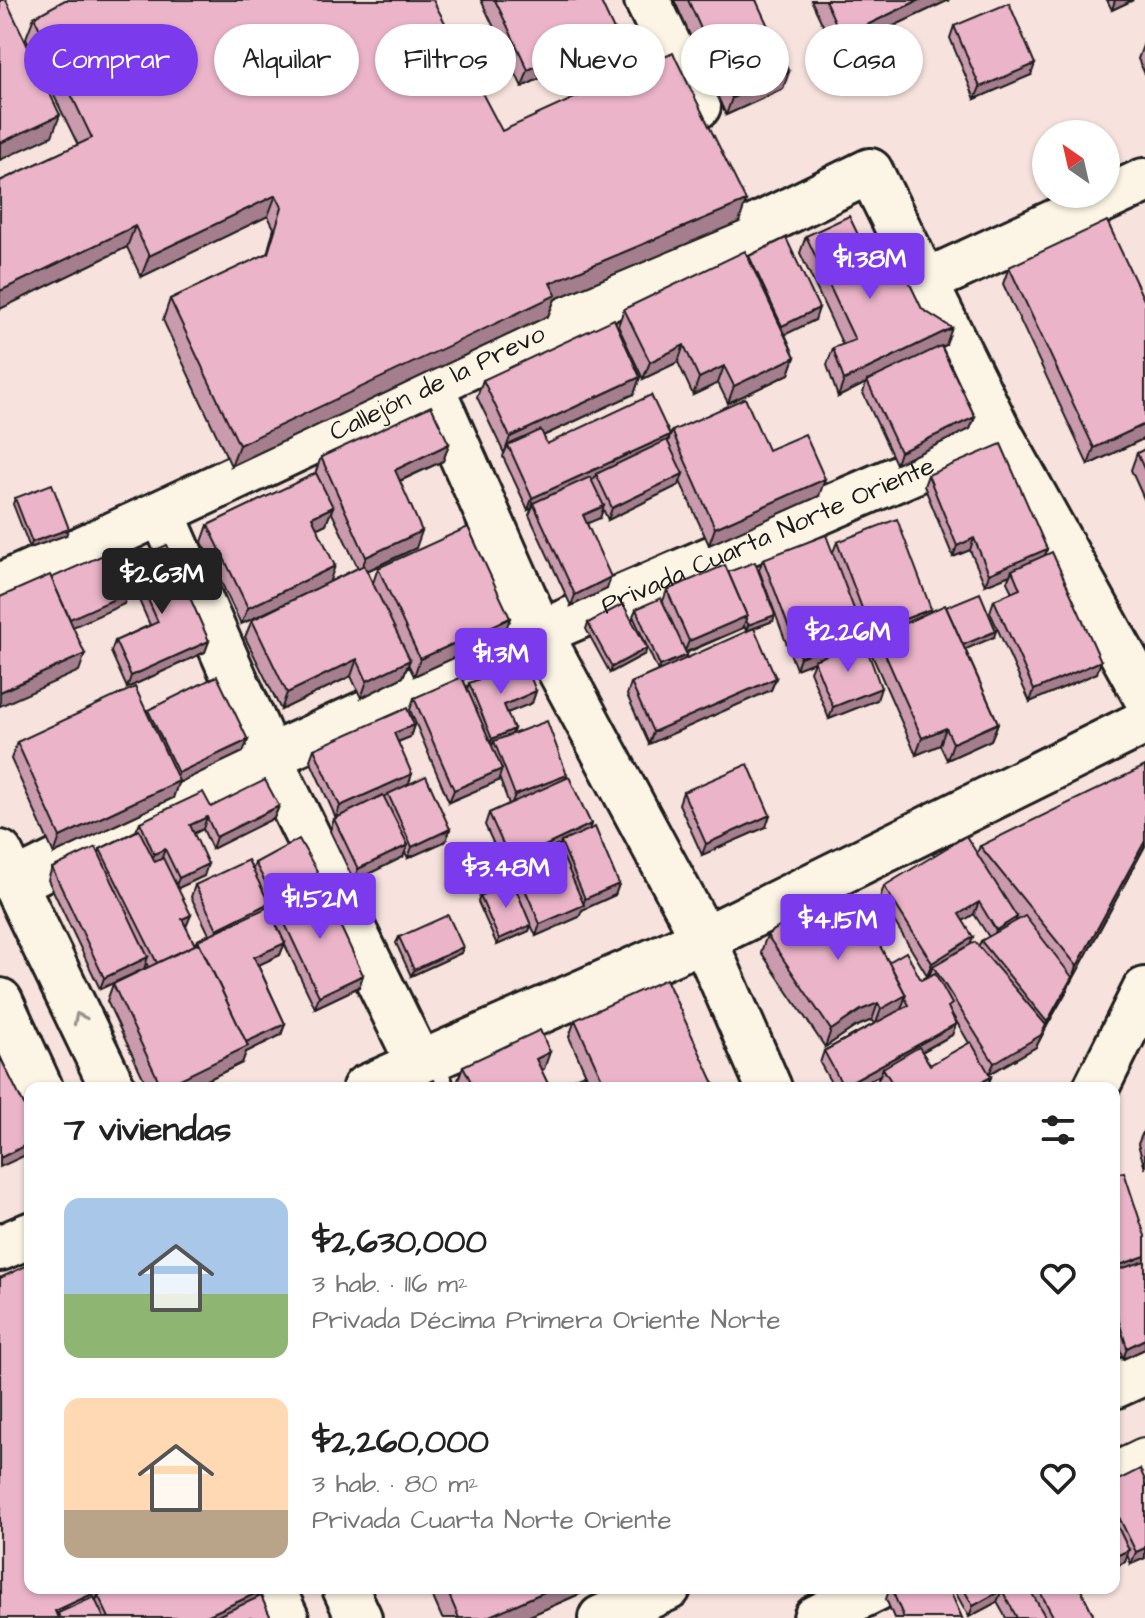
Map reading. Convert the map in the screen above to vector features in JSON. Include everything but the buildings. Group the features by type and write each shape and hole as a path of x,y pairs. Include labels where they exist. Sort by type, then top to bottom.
{"street":[{"path":"647,0 716,142"},
{"name":"Callejón de la Prevo","path":"0,586 431,386 870,171 925,282"},
{"path":"1144,181 925,282 1000,434 1145,695"},
{"path":"736,184 757,227"},
{"path":"431,386 540,633 704,939 766,1082"},
{"name":"Privada Cuarta Norte Oriente","path":"7,868 269,757 540,633 1000,434"},
{"path":"162,513 269,757 425,1076"},
{"path":"395,1082 425,1076 1145,722"},
{"path":"7,868 110,1082"},
{"path":"1099,1082 1145,990"},
{"path":"0,1001 37,1082"},
{"path":"0,1248 24,1238"},
{"path":"1120,1383 1145,1372"},
{"path":"1120,1473 1145,1461"},
{"path":"275,1594 286,1618"},
{"path":"348,1594 359,1618"},
{"path":"601,1618 649,1594"},
{"path":"799,1618 817,1594"},
{"path":"816,1618 865,1594"}]}
